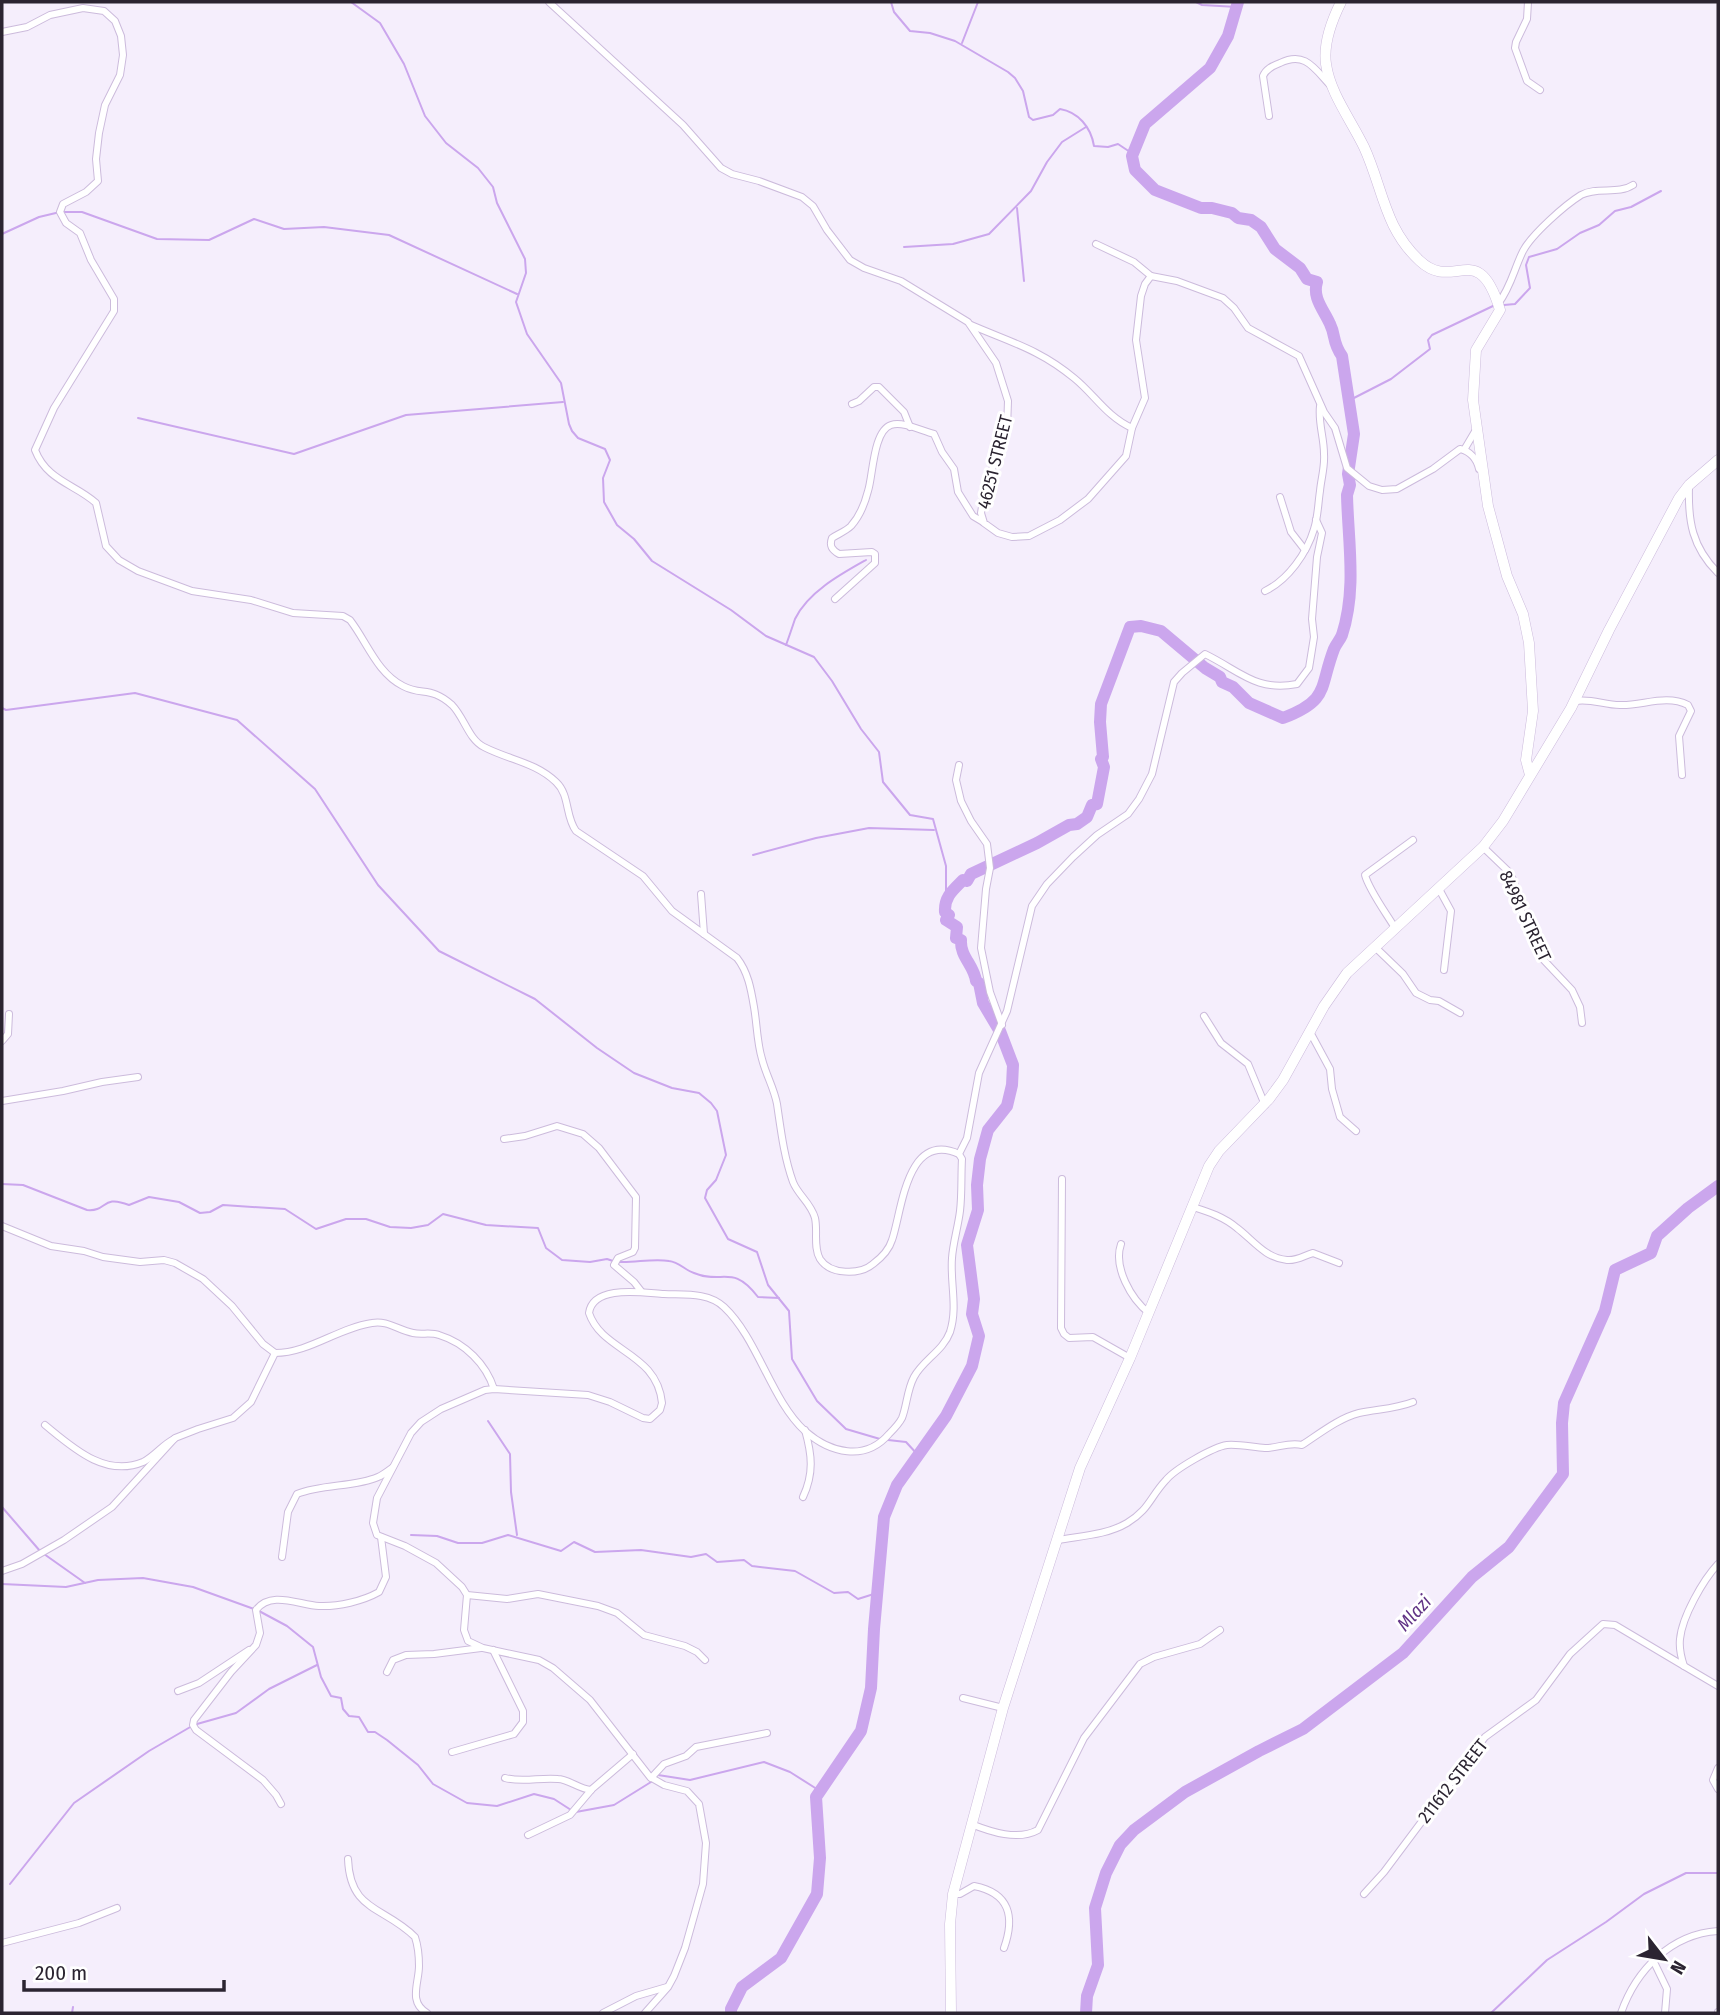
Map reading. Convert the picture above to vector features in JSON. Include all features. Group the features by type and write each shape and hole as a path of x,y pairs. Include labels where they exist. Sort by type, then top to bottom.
{"street":[{"name":"46251 STREET","path":"549,2 683,125 722,168 732,174 786,190 806,200 817,211 827,230 850,260 901,281 970,325 996,363 1002,378 1009,415 1004,438 983,495 981,513 985,523 998,533 1016,537 1029,536 1060,520 1084,503 1119,466 1128,452 1132,428 1145,398 1136,340 1141,296 1151,276"},
{"path":"1341,2 1328,34 1325,55 1334,89 1364,148 1386,214 1398,236 1420,262 1432,269 1446,272 1472,270 1482,274 1498,304 1500,314 1476,350 1472,386 1488,506"},
{"path":"1528,2 1527,19 1515,46 1527,81 1540,90"},
{"path":"2,32 27,27 50,15 89,8 108,14 115,21 121,36 123,55 120,75 105,105 99,133 96,159 98,181 86,192 63,204 60,212 66,223 80,233 91,260 114,299 114,312 54,408 36,450 39,458 57,479 96,503 106,546 119,560 138,571 181,588 251,600 293,613 343,616 350,620 387,676 403,686 428,690 442,697 455,708 480,744 521,760 554,780 564,794 571,823 576,831 643,876 673,911 724,947 745,968 761,1056 775,1095 785,1152 796,1188 809,1203 815,1217 819,1257 824,1264 836,1270 855,1271 867,1269 875,1263 891,1244 903,1189 919,1162 937,1151 952,1151 962,1159 961,1203 952,1265 954,1306 949,1333 914,1377 901,1419 876,1447 860,1453 823,1442 804,1430"},
{"path":"1269,116 1263,76 1270,68 1285,60 1302,58 1334,89"},
{"path":"1498,304 1506,293 1527,244 1554,217 1584,194 1621,190 1633,185"},
{"path":"1096,244 1134,262 1151,276 1177,281 1230,302 1248,328 1299,356 1340,440 1349,470 1368,486 1378,490 1391,490 1420,477 1442,463 1454,451 1464,450 1478,462 1507,576 1526,626 1533,711 1526,760 1530,775"},
{"path":"970,325 1029,347 1073,377 1113,418 1132,428"},
{"path":"852,404 874,387 879,387 904,412 910,427"},
{"path":"1265,591 1291,570 1305,550 1316,520 1324,461 1323,440 1318,421 1321,404"},
{"path":"835,598 871,569 876,559 872,552 839,554 832,548 832,538 850,526 863,505 869,489 875,452 886,428 897,424 934,434 954,469 958,492 973,516 985,523"},
{"path":"1464,450 1478,427"},
{"path":"951,2013 950,1924 953,1894 1003,1708 1080,1468 1130,1358 1209,1166 1219,1151 1265,1105 1283,1080 1309,1031 1342,980 1483,847 1503,821 1575,701 1679,498 1689,485 1718,460"},
{"path":"1689,485 1689,523 1707,560 1718,573"},
{"path":"1280,497 1291,532 1305,550"},
{"path":"959,1154 967,1138 979,1073 1002,1025 1032,906 1047,884 1073,857 1097,835 1128,814 1139,799 1152,774 1174,682 1206,654 1260,685 1280,687 1297,684 1309,668 1314,637 1312,619 1317,557 1322,533 1316,520"},
{"path":"1575,701 1590,699 1621,706 1664,701 1688,705 1691,711 1679,736 1682,775"},
{"path":"959,765 956,780 961,801 987,844 989,865 982,960 1002,1025"},
{"path":"1395,928 1368,885 1365,875 1413,840"},
{"name":"84981 STREET","path":"1483,847 1508,871 1514,881 1518,904 1539,955 1576,995 1582,1023"},
{"path":"1439,888 1451,911 1444,970"},
{"path":"701,894 704,934"},
{"path":"1375,947 1403,974 1416,993 1439,1001 1460,1013"},
{"path":"2,1041 8,1034 9,1014"},
{"path":"1204,1016 1221,1044 1248,1064 1265,1105"},
{"path":"1309,1031 1330,1069 1332,1089 1340,1117 1356,1130"},
{"path":"2,1101 138,1077"},
{"path":"504,1139 557,1126 583,1135 599,1148 636,1198 635,1248 633,1252 618,1258 614,1265 641,1291"},
{"path":"1062,1179 1064,1334 1069,1338 1093,1337 1130,1358"},
{"path":"1193,1208 1208,1211 1227,1221 1259,1248 1276,1257 1291,1260 1313,1253 1339,1263"},
{"path":"2,1226 51,1246 103,1257 140,1262 164,1260 175,1264 203,1279 232,1306 263,1344 275,1353 298,1350 369,1323 386,1323 413,1334 442,1336 468,1351 486,1368 494,1389"},
{"path":"1121,1244 1118,1258 1122,1272 1137,1300 1149,1313"},
{"path":"645,2013 668,1987 685,1948 703,1884 706,1843 701,1810 696,1799 687,1791 664,1785 652,1778 590,1700 553,1668 539,1660 483,1648 472,1643 465,1636 467,1595 462,1587 436,1563 374,1531 373,1513 377,1498 411,1433 421,1422 441,1409 485,1390 587,1395 610,1402 643,1418 650,1419 655,1416 662,1403 656,1380 641,1361 600,1331 589,1313 592,1303 601,1297 628,1291 697,1295 722,1305 739,1326 804,1430 812,1456 812,1467 803,1497"},
{"path":"45,1425 90,1459 105,1464 132,1465 143,1462 175,1438 233,1418 246,1408 257,1393 275,1353"},
{"path":"1058,1540 1105,1531 1129,1522 1145,1509 1173,1473 1217,1447 1233,1445 1268,1448 1291,1443 1302,1446 1345,1418 1359,1413 1391,1410 1413,1402"},
{"path":"2,1571 22,1564 113,1507 175,1438"},
{"path":"282,1557 288,1513 297,1494 342,1483 364,1482 394,1468"},
{"path":"281,1804 263,1780 195,1730 194,1720 256,1645 260,1633 256,1610 266,1601 331,1606 379,1592 386,1577 381,1536"},
{"path":"1718,1564 1702,1587 1681,1630 1680,1651 1684,1666 1718,1686"},
{"path":"467,1595 507,1598 538,1594 598,1606 617,1613 644,1635 685,1646 705,1660"},
{"name":"211612 STREET","path":"1364,1894 1485,1737 1536,1700 1570,1654 1603,1624 1615,1625 1684,1666"},
{"path":"971,1824 987,1831 1017,1835 1027,1835 1038,1830 1084,1738 1136,1667 1154,1657 1200,1644 1220,1630"},
{"path":"178,1691 199,1683 256,1645"},
{"path":"387,1672 393,1660 406,1655 483,1648"},
{"path":"452,1752 509,1737 523,1722 523,1711 493,1650"},
{"path":"963,1698 1003,1708"},
{"path":"652,1778 664,1764 685,1756 696,1747 767,1733"},
{"path":"528,1835 570,1815 593,1789 633,1754"},
{"path":"1718,1768 1713,1780 1718,1789"},
{"path":"505,1778 523,1781 558,1779 575,1787 590,1791 593,1789"},
{"path":"348,1859 351,1884 360,1898 415,1937 419,1969 415,1995 420,2009 427,2013"},
{"path":"953,1894 960,1894 974,1886 1000,1898 1006,1905 1010,1919 1004,1948"},
{"path":"2,1943 79,1923 117,1908"},
{"path":"1621,2013 1636,1982 1661,1952 1689,1937 1718,1931"},
{"path":"1653,1960 1667,1989 1664,2013"},
{"path":"603,2013 636,1996 668,1987"}],"waterway":[{"path":"351,2 380,23 404,64 425,116 446,143 478,168 493,187 497,203 525,259 526,273 516,302 527,334 561,383 572,431 578,438 605,449 610,460 603,478 604,502 617,525 634,539 652,561 731,610 766,636 814,657 879,752 883,782 910,815 933,819 946,866 946,900"},
{"path":"891,2 894,12 910,31 930,33 955,41 1008,72 1023,91 1029,117 1033,120 1053,115 1060,109 1067,111 1083,122 1094,146 1108,147 1118,144 1133,154"},
{"path":"962,43 978,2"},
{"path":"1196,2 1202,5 1237,7"},
{"path":"999,1030 983,1003 979,983 963,951 961,940 956,938 957,927 946,920 949,915 945,912 946,902 953,891 963,880 967,881 971,874 1069,825 1077,824 1087,817 1092,805 1097,804 1104,767 1101,759 1101,704 1130,627 1141,626 1161,631 1205,668 1220,677 1222,682 1233,687 1249,703 1283,718 1316,699 1347,618 1350,583 1347,495 1354,434 1342,356 1317,299 1317,282 1307,279 1300,268 1275,249 1261,227 1251,220 1212,208 1201,208 1155,190 1135,170 1132,156 1145,124 1210,68 1228,36 1238,2"},
{"path":"904,247 953,244 989,234 1031,191 1062,142 1086,127"},
{"path":"1504,305 1515,304 1530,288 1526,265 1529,257 1557,249 1580,233 1599,225 1615,211 1631,207 1661,191"},
{"path":"1017,208 1024,281"},
{"path":"2,234 39,217 60,212 82,212 157,239 209,240 254,219 284,229 324,227 389,235 517,294"},
{"path":"1350,400 1391,379 1430,349 1428,340 1432,335 1493,306"},
{"path":"138,418 294,454 406,415 563,402"},
{"path":"786,645 795,619 808,600 846,571 866,560"},
{"path":"2,708 6,710 135,693 237,720 315,789 378,885 439,951 535,999 597,1048 634,1073 672,1088 699,1093 717,1111 726,1155 705,1198 728,1239 757,1252 768,1285 789,1311 792,1359 817,1401 846,1429 880,1439"},
{"path":"753,855 816,838 869,828 934,830"},
{"path":"731,2013 742,1987 781,1958 817,1894 820,1858 816,1797 861,1731 871,1688 884,1517 897,1485 946,1416 972,1366 979,1336 972,1314 974,1299 967,1245 978,1210 980,1159 988,1130 1007,1106 1012,1085 1013,1065 1000,1031"},
{"path":"2,1184 23,1185 87,1210 98,1209 114,1201 129,1205 149,1197 179,1202 200,1213 210,1212 223,1205 285,1209 316,1229 346,1219 366,1219 390,1227 411,1228 428,1225 443,1214 486,1225 538,1228 546,1248 562,1260 613,1261"},
{"name":"Mlazi","path":"1086,2013 1087,1996 1098,1965 1095,1908 1106,1873 1120,1845 1134,1830 1185,1792 1303,1729 1403,1653 1472,1577 1509,1547 1563,1474 1564,1403 1605,1311 1615,1270 1651,1253 1657,1236 1718,1186"},
{"path":"619,1262 673,1262 704,1276 734,1278 749,1287 758,1297 779,1298"},
{"path":"488,1421 510,1454 511,1492 517,1535"},
{"path":"888,1440 906,1442 918,1455"},
{"path":"2,1507 40,1551"},
{"path":"411,1535 437,1536 458,1543 482,1543 508,1535 561,1551 574,1542 595,1552 641,1550 691,1557 706,1554 717,1562 744,1560 752,1566 795,1571 834,1593 848,1592 858,1599 877,1593"},
{"path":"44,1554 85,1583"},
{"path":"2,1584 66,1587 98,1580 143,1578 193,1587 254,1609"},
{"path":"259,1611 287,1626 313,1647 321,1677 331,1696 341,1698 343,1709 349,1716 359,1717 368,1732 375,1732 387,1740 418,1765 433,1784 467,1803 497,1806 534,1794 554,1799 571,1810"},
{"path":"197,1724 236,1713 269,1689 317,1665"},
{"path":"10,1884 74,1803 149,1751 192,1726"},
{"path":"658,1775 690,1780 764,1762 790,1772 820,1791"},
{"path":"576,1812 614,1805 651,1782"},
{"path":"1491,2013 1547,1960 1644,1894 1686,1873 1718,1873"},
{"path":"72,2013 73,2007"}]}
